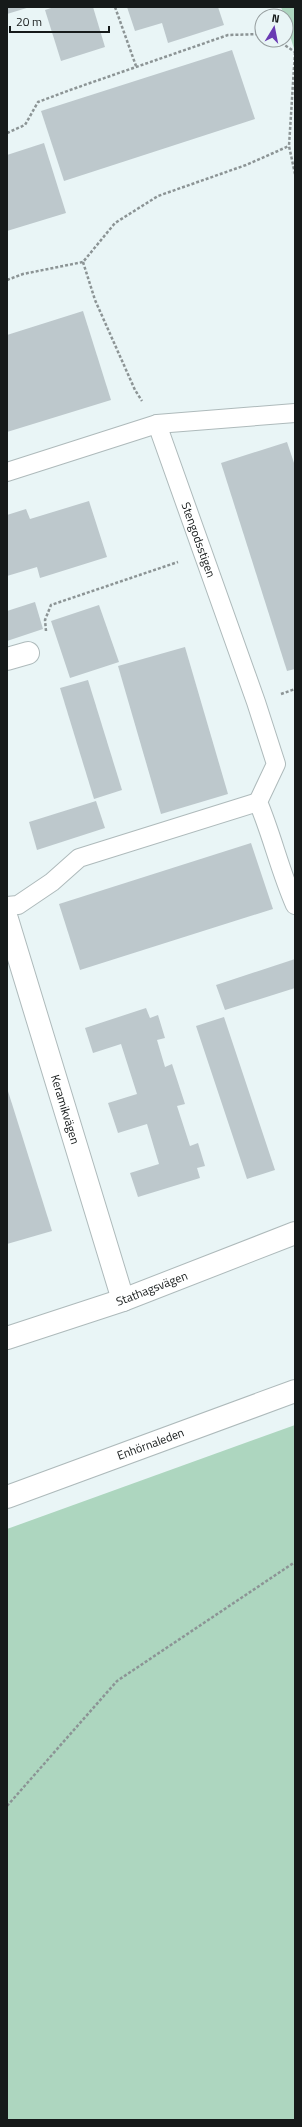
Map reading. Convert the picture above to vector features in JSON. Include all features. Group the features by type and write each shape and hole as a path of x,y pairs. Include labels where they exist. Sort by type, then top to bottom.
{"street":[{"path":"7,659 28,653"},
{"name":"Keramikvägen","path":"7,919 123,1300"},
{"name":"Stathagsvägen","path":"7,1338 123,1300 295,1233"},
{"name":"Enhörnaleden","path":"7,1497 295,1391"}],"lane":[{"path":"7,472 157,424 295,414"},
{"name":"Stengodsstigen","path":"157,424 256,702 276,764 258,802"},
{"path":"7,906 18,905 52,882 79,858 258,802 266,820 284,880 295,905"}],"path":[{"path":"115,7 136,66"},
{"path":"7,133 25,125 38,102 136,66 228,35 254,34"},
{"path":"289,48 295,52 289,146 295,174"},
{"path":"7,280 23,274 83,262 115,223 158,196 246,165 289,146"},
{"path":"83,262 94,300 135,390 157,424"},
{"path":"28,653 38,648 41,642 46,630 45,620 50,605 109,584 203,554"},
{"path":"7,1806 117,1681 295,1562"}],"green space":[{"path":"295,7 295,52 294,8 281,8"},
{"path":"295,1425 295,2120 7,2120 7,1529"}],"building":[{"path":"7,7 30,7 7,14"},
{"path":"54,7 93,7 105,47 61,61 45,10"},
{"path":"127,7 218,7 224,25 168,43 162,23 135,31"},
{"path":"232,50 255,119 64,181 41,111"},
{"path":"44,143 66,213 7,231 7,155"},
{"path":"83,311 111,400 7,432 7,335"},
{"path":"287,442 295,466 295,669 287,671 221,463"},
{"path":"89,501 107,557 40,578 37,567 7,576 7,515 26,509 30,519"},
{"path":"35,602 43,629 7,641 7,611"},
{"path":"99,605 119,662 70,678 51,621"},
{"path":"185,647 228,794 161,814 118,666"},
{"path":"88,680 122,790 94,799 60,688"},
{"path":"96,801 105,828 37,850 29,822"},
{"path":"251,843 273,909 80,970 59,904"},
{"path":"295,959 295,988 225,1010 216,985"},
{"path":"146,1008 150,1018 158,1015 165,1038 157,1040 165,1067 172,1064 185,1104 177,1106 190,1146 198,1143 205,1166 197,1168 200,1178 138,1197 130,1173 159,1164 147,1124 118,1133 108,1103 137,1094 121,1044 93,1053 85,1028"},
{"path":"224,1017 275,1170 247,1179 196,1026"},
{"path":"7,1088 52,1231 7,1244"}]}
